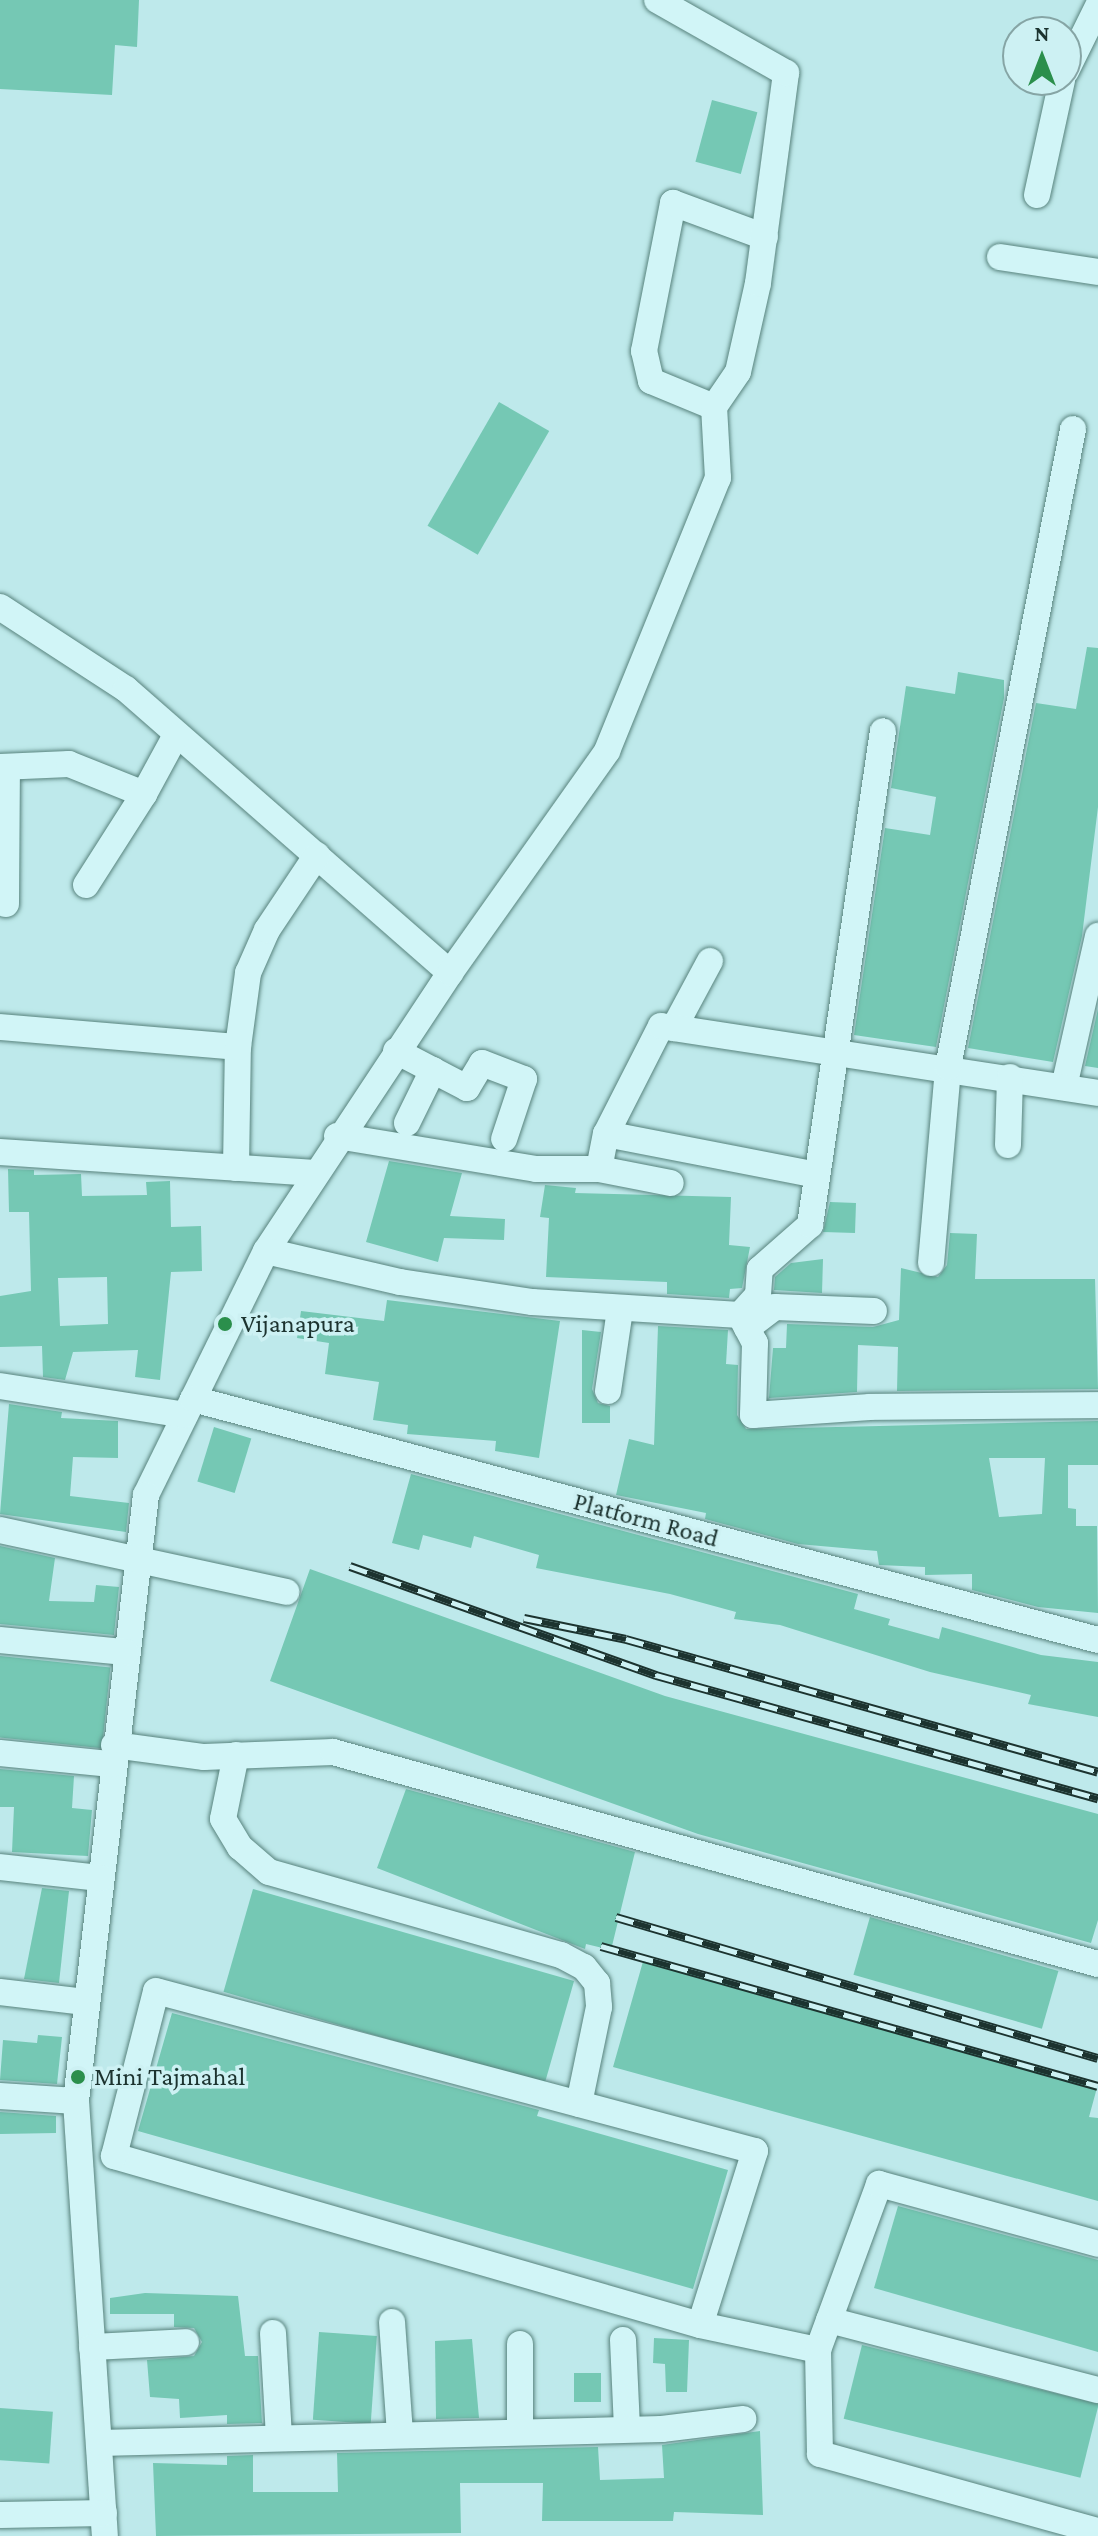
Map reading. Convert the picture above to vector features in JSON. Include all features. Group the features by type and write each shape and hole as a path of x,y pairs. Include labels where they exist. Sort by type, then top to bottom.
{"street":[{"path":"0,2515 105,2525 76,2101 112,1754 146,1495 266,1251 337,1136 607,751 718,478 714,407 738,372 765,237 786,73 657,0"},
{"path":"1082,38 1098,6"},
{"path":"1037,195 1059,96"},
{"path":"714,407 651,381 644,351 673,203 765,237"},
{"path":"1000,257 1098,272"},
{"path":"931,1263 948,1067 1073,429"},
{"path":"0,607 126,689 450,973"},
{"path":"744,1321 758,1295 760,1269 810,1225 833,1052 883,731"},
{"path":"86,885 144,794 176,735"},
{"path":"6,904 4,767 69,764 144,794"},
{"path":"236,1168 238,1047 248,973 267,930 317,855"},
{"path":"1064,1087 1098,936"},
{"path":"674,1028 710,961"},
{"path":"599,1169 606,1134 661,1026 948,1067 1098,1093"},
{"path":"0,1027 238,1047"},
{"path":"396,1051 467,1088 482,1063 524,1079 504,1139"},
{"path":"407,1123 433,1070"},
{"path":"1008,1145 1010,1077"},
{"path":"606,1134 817,1175"},
{"path":"337,1136 536,1169 599,1169 671,1183"},
{"path":"0,1152 315,1173"},
{"path":"266,1251 400,1282 620,1310 744,1321 775,1307 874,1311"},
{"path":"608,1391 620,1310"},
{"path":"744,1321 755,1343 753,1415 1098,1405"},
{"name":"Platform Road","path":"0,1386 189,1407 1098,1640"},
{"path":"0,1530 137,1557 286,1592"},
{"path":"0,1640 125,1652"},
{"path":"0,1753 236,1755 333,1752 1098,1964"},
{"path":"236,1755 223,1819 240,1847 269,1872 561,1955 584,1967 597,1983 599,2007 579,2104"},
{"path":"0,1867 100,1878"},
{"path":"700,2325 755,2151 156,1991 114,2156 700,2325 818,2350"},
{"path":"0,1992 85,2002"},
{"path":"0,2096 76,2101"},
{"path":"1098,2244 879,2184 818,2350 820,2454 1098,2531"},
{"path":"829,2320 1098,2390"},
{"path":"392,2322 400,2434"},
{"path":"273,2333 279,2438"},
{"path":"623,2340 627,2429"},
{"path":"92,2347 186,2342"},
{"path":"520,2344 520,2432"},
{"path":"99,2443 627,2429 743,2419"}],"building":[{"path":"0,0 139,0 137,47 115,45 112,95 0,89"},
{"path":"712,100 757,112 741,174 695,162"},
{"path":"499,402 549,431 478,555 428,526"},
{"path":"1087,647 1098,648 1098,807 1082,936 1053,1062 968,1048 1036,703 1076,709"},
{"path":"958,672 1004,680 1004,698 936,1047 854,1035 885,828 930,835 936,797 891,788 906,686 955,694"},
{"path":"1098,1009 1098,1068 1085,1066"},
{"path":"389,1161 462,1173 450,1216 505,1219 504,1240 444,1238 438,1262 366,1242"},
{"path":"8,1169 34,1170 34,1175 81,1174 82,1196 147,1195 146,1182 170,1181 171,1227 201,1226 202,1271 171,1272 160,1380 135,1377 138,1350 73,1352 65,1380 43,1377 42,1346 0,1347 0,1296 31,1291 29,1212 9,1212","holes":["107,1277 108,1324 60,1326 58,1278"]},
{"path":"545,1185 576,1188 575,1193 731,1197 729,1245 750,1247 742,1288 730,1289 729,1298 667,1294 667,1282 546,1277 549,1218 540,1217"},
{"path":"830,1202 856,1203 855,1233 823,1232"},
{"path":"950,1233 977,1234 975,1279 1095,1279 1098,1389 897,1391 898,1347 858,1345 857,1392 769,1398 773,1348 786,1348 787,1324 873,1327 899,1320 901,1268 938,1277 947,1265"},
{"path":"823,1259 822,1293 774,1290 775,1277 791,1263"},
{"path":"387,1300 560,1321 539,1458 495,1451 496,1441 407,1434 408,1425 373,1420 379,1382 325,1374 329,1343 297,1338 301,1311 384,1321"},
{"path":"658,1326 728,1330 726,1364 738,1365 737,1415 746,1429 1098,1421 1098,1465 1068,1465 1068,1508 1076,1509 1076,1526 1097,1526 1098,1613 1038,1607 972,1590 972,1574 925,1575 925,1567 879,1565 877,1551 798,1544 705,1519 706,1513 616,1495 629,1439 654,1445","holes":["989,1458 1045,1458 1042,1514 999,1517"]},
{"path":"582,1330 601,1332 592,1389 598,1403 610,1406 610,1423 582,1423"},
{"path":"9,1404 62,1412 61,1418 118,1421 118,1458 73,1457 70,1496 129,1503 126,1532 0,1514"},
{"path":"214,1427 251,1438 235,1493 197,1482"},
{"path":"411,1474 858,1594 854,1609 890,1619 888,1625 939,1639 942,1627 1041,1655 1098,1662 1098,1717 1028,1704 1031,1695 930,1672 780,1625 734,1619 736,1612 670,1594 536,1568 539,1555 474,1536 471,1548 423,1535 419,1550 392,1543"},
{"path":"0,1546 55,1558 49,1601 94,1602 96,1585 119,1587 114,1635 0,1624"},
{"path":"310,1569 665,1696 1098,1814 1098,1920 1091,1943 698,1834 270,1681"},
{"path":"0,1656 110,1668 102,1748 0,1737"},
{"path":"0,1769 74,1776 72,1808 92,1810 88,1856 12,1852 14,1807 0,1807"},
{"path":"406,1789 635,1852 611,1950 586,1944 585,1949 377,1868"},
{"path":"42,1888 69,1891 59,1983 24,1979"},
{"path":"253,1889 574,1981 545,2084 224,1992"},
{"path":"870,1917 1058,1971 1042,2029 853,1975"},
{"path":"644,1958 1098,2084 1089,2117 1098,2118 1098,2201 613,2067"},
{"path":"172,2013 539,2110 537,2116 728,2170 693,2289 138,2131"},
{"path":"38,2035 62,2037 57,2084 0,2080 3,2040 37,2043"},
{"path":"0,2112 56,2116 56,2133 0,2134"},
{"path":"898,2206 1098,2260 1098,2352 874,2288"},
{"path":"145,2293 238,2296 245,2356 258,2356 262,2423 227,2424 227,2415 180,2418 179,2399 150,2397 147,2360 194,2356 202,2342 194,2328 174,2327 174,2314 110,2314 110,2298"},
{"path":"319,2332 377,2336 371,2424 313,2420"},
{"path":"654,2338 689,2340 687,2392 666,2392 665,2364 653,2363"},
{"path":"472,2339 479,2418 436,2419 435,2341"},
{"path":"862,2345 1098,2404 1080,2478 844,2419"},
{"path":"574,2373 601,2373 601,2402 574,2402"},
{"path":"0,2408 53,2412 49,2464 0,2460"},
{"path":"760,2431 763,2515 674,2512 673,2521 542,2521 543,2483 460,2483 461,2533 156,2536 153,2463 227,2465 227,2456 253,2455 253,2492 338,2492 337,2453 598,2447 600,2480 664,2478 662,2445"}],"railway":[{"path":"350,1566 656,1675 1098,1798"},
{"path":"524,1618 626,1639 1098,1772"},
{"path":"616,1917 1098,2058"},
{"path":"601,1946 1098,2086"}],"place":[{"name":"Vijanapura","path":"225,1324"},
{"name":"Mini Tajmahal","path":"78,2077"}]}
